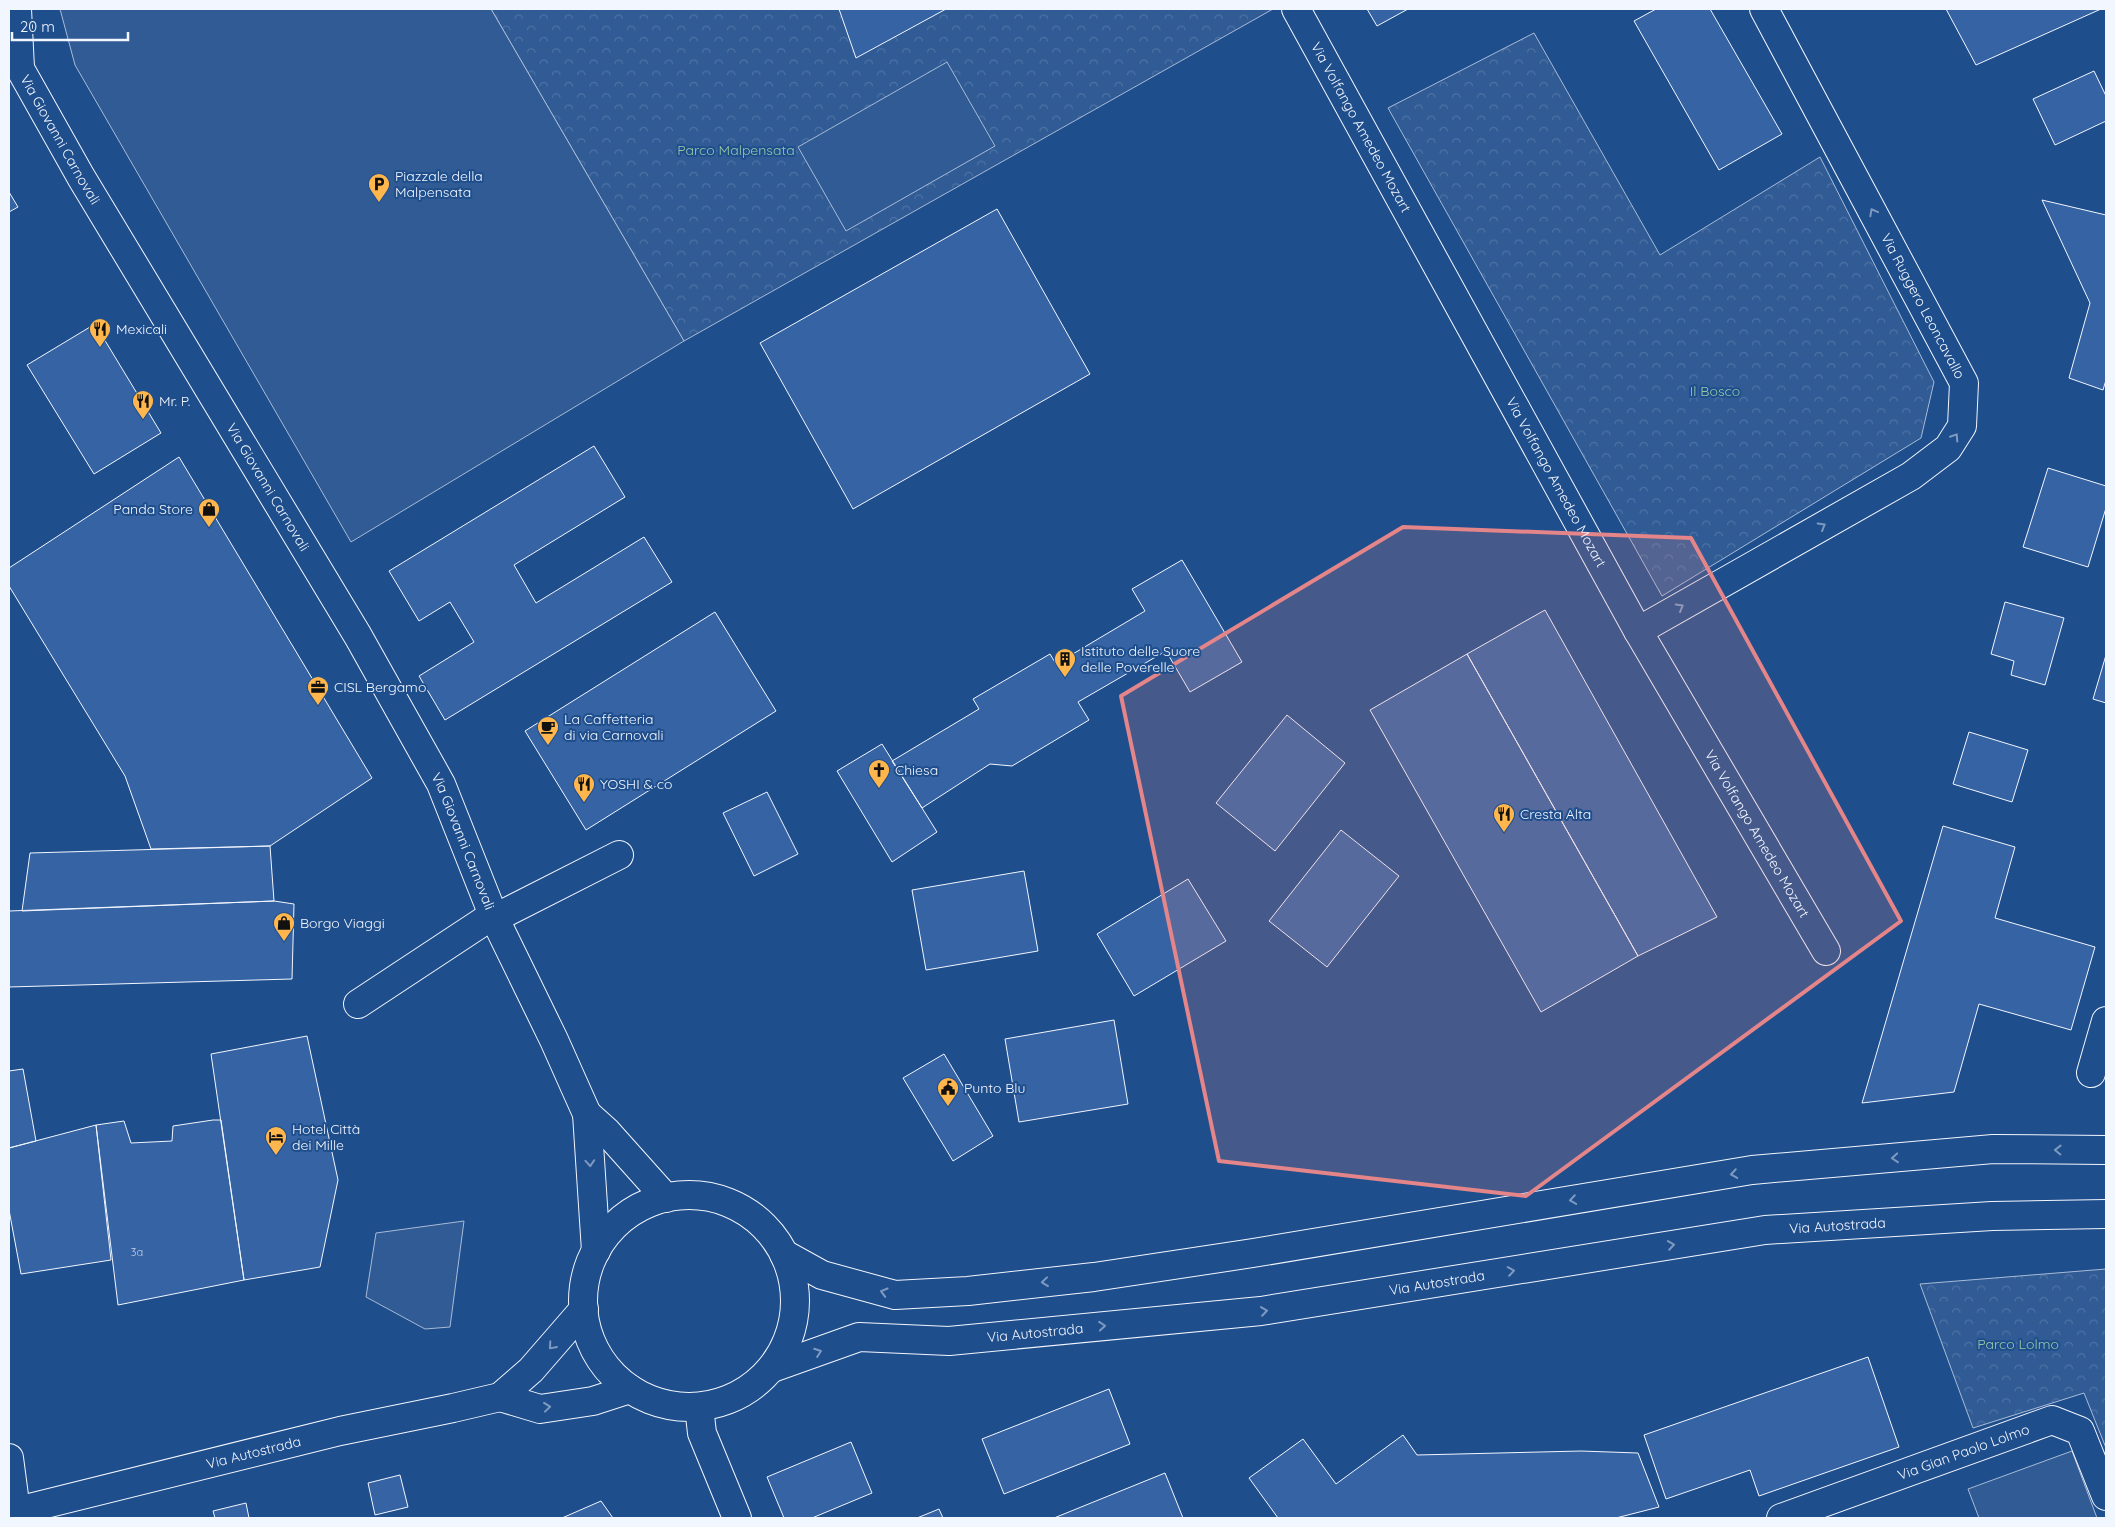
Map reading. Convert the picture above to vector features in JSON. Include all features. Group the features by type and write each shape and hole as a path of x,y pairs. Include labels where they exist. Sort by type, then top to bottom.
{"street":[{"name":"Via Giovanni Carnovali","path":"17,9 14,59 81,177 394,698 441,784 494,917 554,1040 587,1114 596,1251"},
{"name":"Via Volfango Amedeo Mozart","path":"1296,9 1638,630 1826,951"},
{"name":"Via Ruggero Leoncavallo","path":"1638,630 1911,476 1948,448 1962,426 1964,383 1764,9"},
{"path":"494,917 619,855"},
{"name":"Via Giovanni Carnovali","path":"358,1004 494,917"},
{"path":"2091,1073 2106,1022"},
{"name":"Via Giovanni Carnovali","path":"587,1114 607,1132 666,1198"},
{"name":"Via Autostrada","path":"784,1254 822,1275 894,1295 968,1291 1094,1277 1253,1253 1752,1170 1993,1149 2106,1150"},
{"name":"Via Autostrada","path":"706,1196 744,1210 774,1236 784,1254 793,1285 795,1300 793,1325 785,1347 772,1368 752,1387 729,1400 699,1407 668,1406 648,1399 630,1390 616,1379 600,1358 588,1335 584,1309 584,1289 596,1251 609,1232 625,1217 645,1205 666,1198 706,1196"},
{"name":"Via Autostrada","path":"772,1368 859,1337 949,1341 1261,1311 1765,1230 1992,1216 2106,1214"},
{"name":"Via Autostrada","path":"12,1512 340,1431 454,1408 500,1396 531,1370 584,1309"},
{"path":"500,1396 540,1409 593,1401 630,1390"},
{"path":"699,1407 702,1433 737,1518"},
{"name":"Via Gian Paolo Lolmo","path":"1781,1518 2052,1420 2080,1431 2106,1496"},
{"path":"9,1458 12,1512"}],"highlighted area":[{"path":"1403,527 1691,538 1901,921 1526,1196 1219,1161 1121,696"}],"green space":[{"name":"Parco Malpensata","path":"491,9 1273,9 684,341"},
{"name":"Il Bosco","path":"1534,33 1660,255 1820,157 1934,382 1921,438 1662,596 1388,108"},
{"name":"Parco Lolmo","path":"2106,1269 2106,1448 2084,1393 1973,1428 1920,1284"}],"shaded area":[{"name":"Piazzale della Malpensata","path":"60,9 491,9 684,341 351,542 75,65"},
{"path":"947,62 995,146 846,231 798,147"},
{"path":"464,1221 450,1327 425,1329 366,1297 376,1233"},
{"path":"2072,1451 2097,1518 1979,1518 1968,1489"}],"building":[{"path":"839,9 946,9 856,58"},
{"path":"1367,9 1408,9 1377,26"},
{"path":"1656,9 1710,9 1782,134 1719,170 1634,21"},
{"path":"1946,9 2101,9 1976,65"},
{"path":"2094,71 2106,96 2106,121 2055,145 2033,99"},
{"path":"9,192 18,207 9,212"},
{"path":"2042,200 2106,215 2106,380 2103,390 2069,378 2090,303"},
{"path":"997,209 1090,374 853,509 760,343"},
{"path":"95,324 161,433 94,474 27,365"},
{"path":"594,446 625,497 514,565 536,603 644,537 672,582 445,720 419,676 474,642 450,602 419,621 389,571"},
{"path":"179,457 372,778 270,846 151,849 125,776 9,586 9,568"},
{"path":"2048,468 2106,486 2106,508 2088,567 2023,547"},
{"name":"Istituto delle Suore delle Poverelle","path":"1182,560 1242,662 1190,692 1166,651 1078,702 1089,720 1012,766 990,764 922,808 892,761 979,709 973,699 1050,654 1056,664 1145,611 1132,589"},
{"path":"2005,602 2064,618 2045,685 2011,675 2014,661 1991,654"},
{"path":"1545,610 1717,917 1638,956 1467,654"},
{"path":"715,612 776,711 586,830 525,731"},
{"name":"Cresta Alta","path":"1467,654 1638,956 1541,1012 1370,710"},
{"path":"2106,655 2106,703 2093,699"},
{"path":"1287,715 1345,763 1275,851 1216,803"},
{"path":"1969,732 2028,750 2012,802 1953,784"},
{"name":"Chiesa","path":"882,744 937,832 892,862 837,771"},
{"path":"767,792 798,854 754,876 723,813"},
{"path":"1943,826 2015,847 1995,918 2095,947 2071,1030 1979,1004 1954,1092 1862,1103"},
{"path":"1341,830 1399,876 1327,967 1269,921"},
{"path":"270,846 274,901 22,911 30,853"},
{"path":"1024,871 1038,951 926,970 912,890"},
{"path":"1188,879 1226,941 1134,996 1097,934"},
{"path":"274,901 294,904 292,979 9,987 9,911"},
{"path":"1114,1020 1128,1104 1019,1122 1005,1039"},
{"path":"307,1036 338,1180 320,1267 244,1280 211,1054"},
{"name":"Punto Blu","path":"944,1054 993,1136 953,1161 903,1078"},
{"path":"23,1069 36,1141 9,1148 9,1071"},
{"path":"221,1120 244,1280 118,1305 96,1125 124,1121 131,1143 172,1141 173,1126"},
{"path":"96,1125 111,1260 21,1274 9,1210 9,1148"},
{"path":"1868,1357 1899,1447 1759,1496 1750,1470 1666,1499 1644,1435"},
{"path":"1109,1389 1130,1444 1004,1494 982,1439"},
{"path":"1403,1435 1417,1455 1581,1451 1638,1453 1659,1507 1616,1518 1278,1518 1249,1478 1303,1439 1336,1484"},
{"path":"851,1442 872,1493 812,1518 784,1518 767,1477"},
{"path":"1165,1473 1183,1518 1054,1518"},
{"path":"400,1475 408,1507 375,1515 368,1483"},
{"path":"601,1501 613,1518 562,1518"},
{"path":"246,1503 249,1518 215,1518 213,1511"},
{"path":"939,1509 943,1518 917,1518"}],"place":[{"name":"Piazzale della Malpensata","path":"379,203"},
{"name":"Mexicali","path":"100,348"},
{"name":"Mr. P.","path":"143,420"},
{"name":"Panda Store","path":"209,528"},
{"name":"Istituto delle Suore delle Poverelle","path":"1065,678"},
{"name":"CISL Bergamo","path":"318,706"},
{"name":"La Caffetteria di via Carnovali","path":"548,746"},
{"name":"Chiesa","path":"879,789"},
{"name":"YOSHI & co","path":"584,803"},
{"name":"Cresta Alta","path":"1504,833"},
{"name":"Borgo Viaggi","path":"284,942"},
{"name":"Punto Blu","path":"948,1107"},
{"name":"Hotel Città dei Mille","path":"276,1156"}]}
